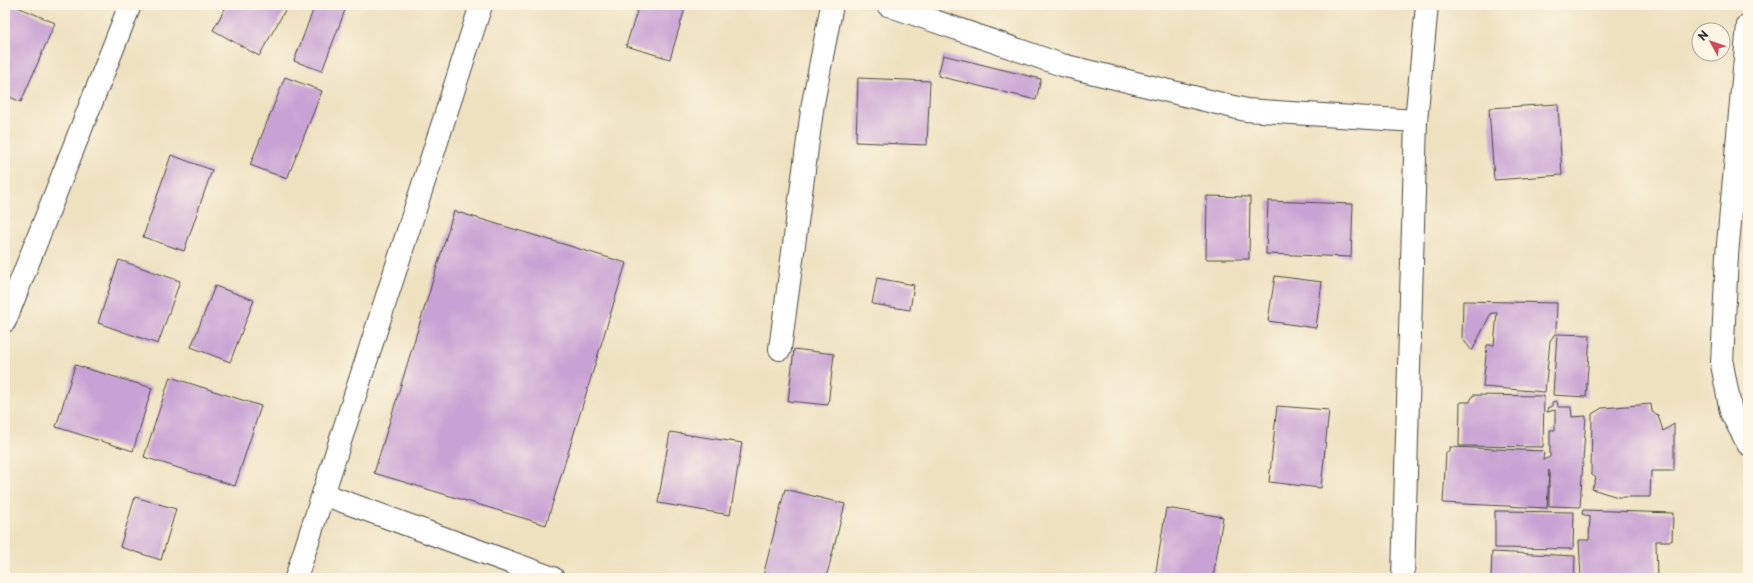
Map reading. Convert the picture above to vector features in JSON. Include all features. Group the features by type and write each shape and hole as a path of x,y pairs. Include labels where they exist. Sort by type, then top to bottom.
{"street":[{"path":"5,321 130,5"},
{"path":"296,578 481,5"},
{"path":"780,349 813,103 832,5"},
{"path":"888,5 1062,65 1246,110 1416,121"},
{"path":"1403,578 1416,121 1427,5"},
{"path":"1748,25 1727,255 1722,364 1731,412 1748,444"},
{"path":"323,494 553,578"}],"building":[{"path":"5,5 13,5 55,23 21,102 5,95"},
{"path":"227,5 288,5 259,56 213,30"},
{"path":"315,5 347,5 322,71 294,61"},
{"path":"639,5 686,5 670,59 626,46"},
{"path":"943,55 1041,79 1036,100 938,76"},
{"path":"285,77 322,91 287,179 250,165"},
{"path":"858,78 930,81 927,145 856,142"},
{"path":"1558,104 1562,175 1494,180 1489,108"},
{"path":"171,155 212,170 184,251 143,237"},
{"path":"1207,196 1250,197 1249,259 1206,259"},
{"path":"1268,201 1353,204 1351,257 1266,254"},
{"path":"454,211 626,263 546,525 374,473"},
{"path":"119,260 180,281 158,344 98,323"},
{"path":"1275,276 1322,282 1316,328 1268,321"},
{"path":"877,278 914,285 910,310 872,304"},
{"path":"215,286 254,300 230,362 191,347"},
{"path":"1463,301 1557,303 1556,332 1550,341 1545,392 1483,387 1487,345 1494,345 1497,313 1491,313 1472,351 1462,338"},
{"path":"1557,334 1590,335 1586,397 1553,395"},
{"path":"794,349 834,354 828,405 788,401"},
{"path":"75,365 152,388 133,451 56,427"},
{"path":"170,377 261,406 235,486 144,457"},
{"path":"1473,395 1544,396 1543,447 1459,446 1460,402 1470,402"},
{"path":"1557,401 1558,407 1571,407 1572,417 1586,416 1580,507 1549,506 1549,470 1547,508 1443,503 1446,452 1450,452 1450,447 1544,451 1543,460 1550,457 1550,430 1555,430 1555,410 1547,412 1548,407 1552,407 1552,402"},
{"path":"1651,404 1652,412 1658,415 1663,431 1674,424 1674,471 1651,471 1650,497 1618,497 1592,489 1596,478 1591,474 1592,414 1602,408"},
{"path":"1277,406 1329,410 1321,488 1269,482"},
{"path":"670,432 742,443 730,515 658,503"},
{"path":"785,489 845,504 826,578 771,578 763,576"},
{"path":"135,497 176,509 161,560 120,547"},
{"path":"1166,508 1223,517 1213,578 1155,578"},
{"path":"1583,510 1673,513 1672,541 1656,541 1657,578 1581,578 1579,540 1589,540 1590,517 1582,514"},
{"path":"1495,511 1574,512 1573,549 1495,548"},
{"path":"1492,552 1575,556 1574,578 1491,578"}]}
